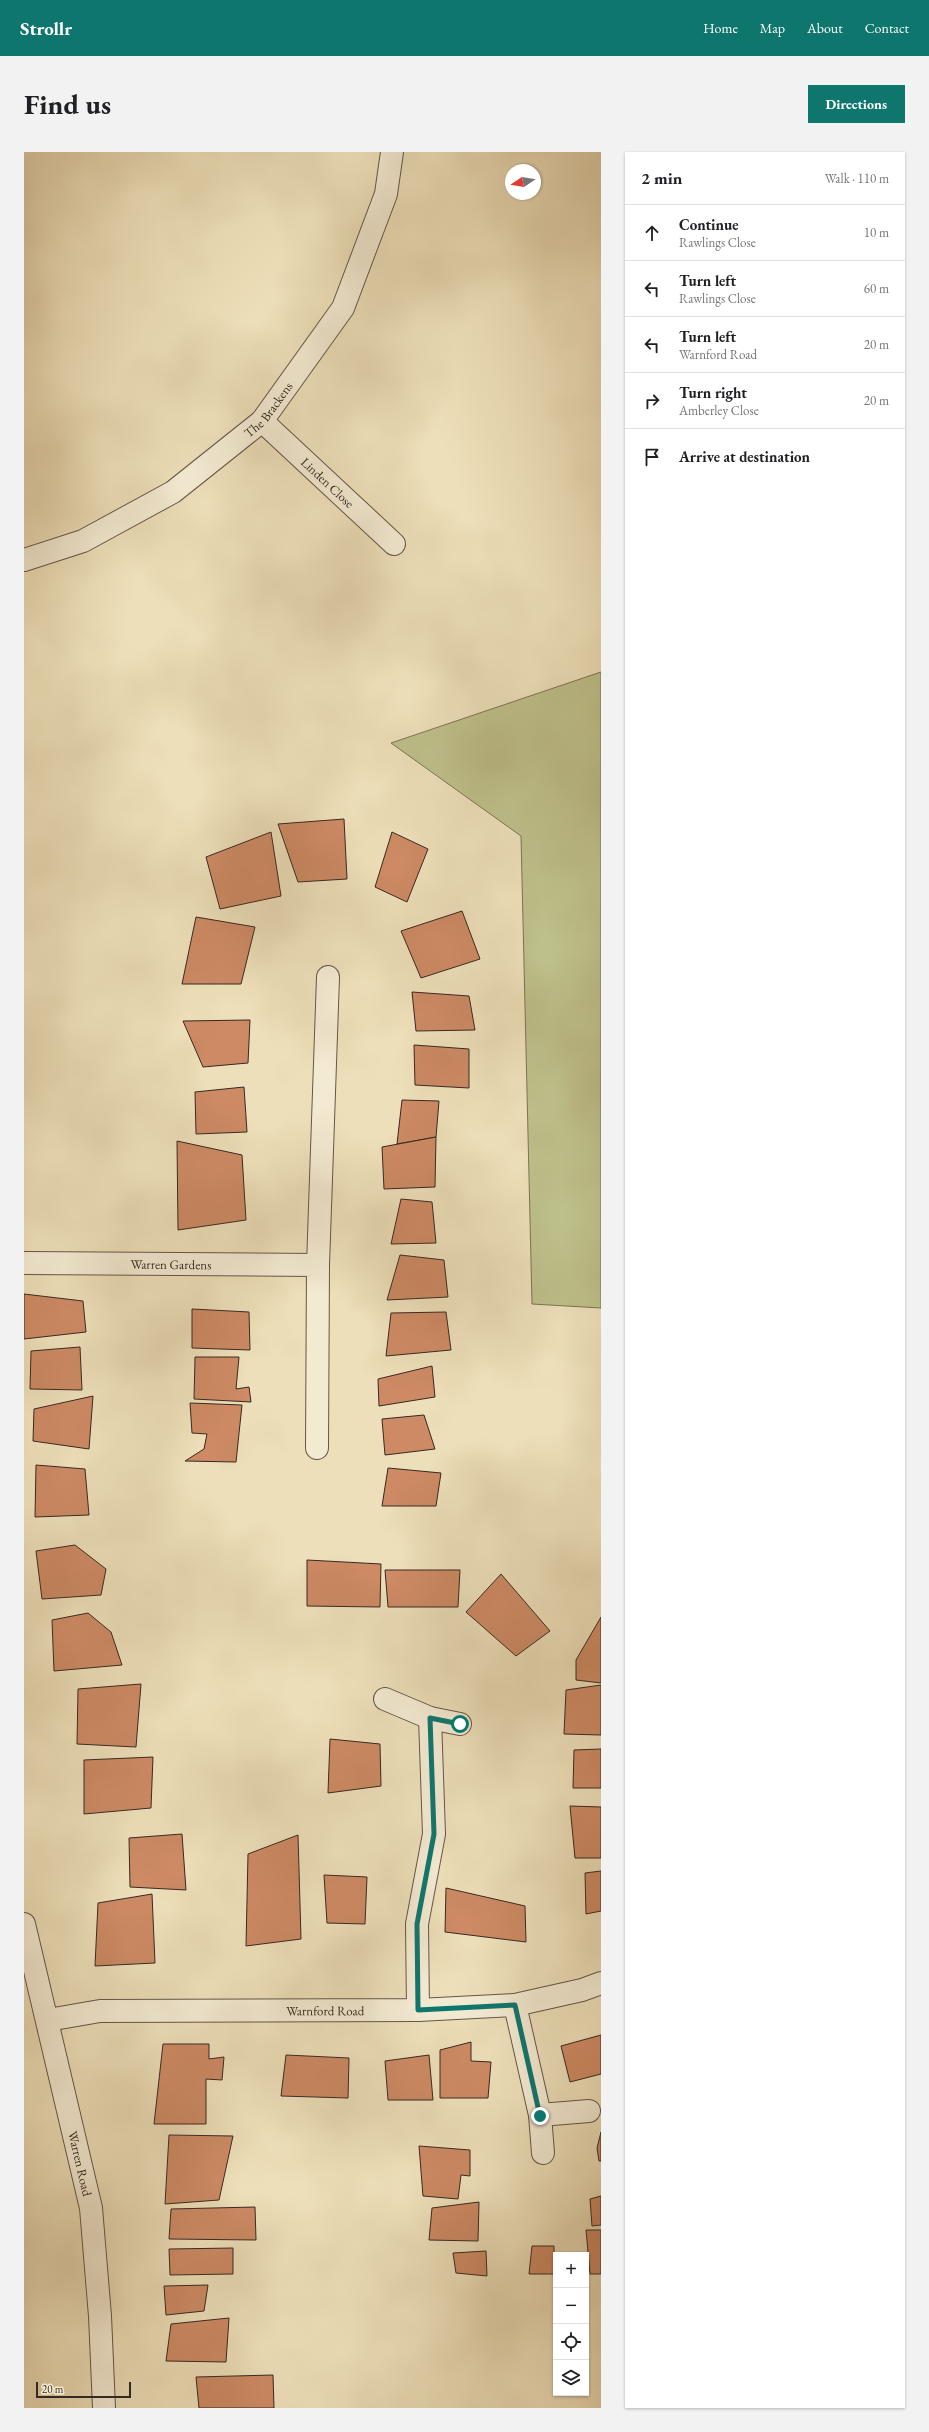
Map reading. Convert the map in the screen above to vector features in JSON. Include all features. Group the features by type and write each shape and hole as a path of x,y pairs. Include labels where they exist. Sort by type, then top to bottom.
{"street":[{"name":"The Brackens","path":"24,560 83,541 173,492 262,421 343,308 386,194 392,152"},
{"name":"Linden Close","path":"262,421 394,544"},
{"path":"317,1448 318,1265 328,977"},
{"name":"Warren Gardens","path":"24,1263 318,1265"},
{"path":"385,1699 430,1718 460,1724"},
{"path":"418,2010 417,1924 434,1834 430,1718"},
{"name":"Warren Road","path":"24,1924 48,2020 91,2208 100,2316 104,2408"},
{"name":"Warnford Road","path":"48,2020 100,2011 418,2010 515,2005 582,1990 601,1983"},
{"path":"515,2005 540,2116 543,2153"},
{"path":"540,2116 589,2111"}],"green space":[{"path":"601,672 601,1308 532,1304 521,836 391,743"}],"building":[{"path":"344,819 347,879 298,882 278,824"},
{"path":"271,832 281,896 220,909 206,857"},
{"path":"392,832 428,849 407,902 375,887"},
{"path":"462,911 480,959 421,978 401,931"},
{"path":"196,917 255,927 241,984 182,984"},
{"path":"412,992 469,996 475,1030 416,1031"},
{"path":"250,1020 248,1063 203,1067 183,1021"},
{"path":"414,1045 469,1049 469,1088 415,1085"},
{"path":"244,1087 247,1132 196,1134 195,1092"},
{"path":"402,1100 439,1101 436,1137 397,1144"},
{"path":"436,1137 435,1187 384,1189 382,1147"},
{"path":"177,1141 242,1155 246,1220 178,1230"},
{"path":"401,1199 432,1202 436,1243 391,1244"},
{"path":"400,1255 444,1260 448,1297 387,1300"},
{"path":"24,1294 83,1301 86,1332 24,1339"},
{"path":"192,1309 249,1312 250,1350 192,1348"},
{"path":"446,1312 451,1350 386,1356 391,1313"},
{"path":"80,1347 82,1390 30,1389 31,1351"},
{"path":"195,1357 239,1357 236,1389 249,1387 251,1402 194,1399"},
{"path":"432,1366 435,1397 379,1406 378,1379"},
{"path":"93,1396 89,1449 33,1441 34,1409"},
{"path":"190,1403 242,1405 236,1462 185,1461 204,1449 207,1434 192,1433"},
{"path":"424,1415 435,1449 385,1455 382,1419"},
{"path":"36,1465 85,1469 89,1515 35,1517"},
{"path":"388,1468 441,1473 436,1506 382,1506"},
{"path":"75,1545 106,1569 101,1595 42,1599 36,1551"},
{"path":"307,1560 381,1564 380,1607 307,1606"},
{"path":"385,1570 460,1570 458,1607 388,1607"},
{"path":"501,1574 550,1631 516,1656 466,1612"},
{"path":"88,1613 111,1632 122,1665 54,1671 52,1620"},
{"path":"601,1617 601,1683 576,1680 576,1660"},
{"path":"141,1684 136,1747 77,1744 78,1689"},
{"path":"601,1685 601,1735 564,1734 566,1690"},
{"path":"330,1739 380,1744 381,1786 328,1793"},
{"path":"601,1749 601,1788 573,1788 574,1750"},
{"path":"153,1757 151,1808 84,1814 84,1760"},
{"path":"570,1806 601,1807 601,1858 575,1858"},
{"path":"182,1834 186,1890 130,1887 129,1838"},
{"path":"298,1835 301,1939 246,1946 248,1854"},
{"path":"601,1871 601,1911 586,1914 585,1873"},
{"path":"324,1875 367,1877 365,1924 327,1923"},
{"path":"446,1888 525,1906 526,1942 445,1932"},
{"path":"152,1894 155,1963 95,1966 98,1903"},
{"path":"601,2035 601,2074 570,2082 561,2046"},
{"path":"471,2042 471,2061 491,2062 488,2098 440,2098 440,2050"},
{"path":"163,2044 209,2044 209,2059 224,2057 222,2080 206,2079 206,2124 154,2124"},
{"path":"286,2055 349,2058 348,2098 281,2096"},
{"path":"429,2055 433,2100 388,2100 385,2061"},
{"path":"601,2132 601,2161 599,2161 597,2148"},
{"path":"169,2135 233,2136 219,2200 165,2204"},
{"path":"419,2146 470,2150 470,2176 461,2175 458,2199 423,2196"},
{"path":"601,2196 601,2225 592,2226 590,2199"},
{"path":"479,2202 478,2241 429,2240 432,2208"},
{"path":"255,2207 256,2240 169,2239 171,2209"},
{"path":"586,2230 601,2230 601,2274 590,2274"},
{"path":"532,2246 554,2246 553,2274 529,2274"},
{"path":"233,2248 233,2274 170,2275 169,2249"},
{"path":"486,2251 487,2276 456,2273 453,2253"},
{"path":"208,2285 204,2311 166,2315 164,2286"},
{"path":"229,2318 226,2362 166,2361 171,2324"},
{"path":"273,2375 274,2408 199,2408 196,2377"}],"route":[{"path":"460,1724 430,1718 434,1834 417,1924 418,2010 515,2005 540,2116"}]}
